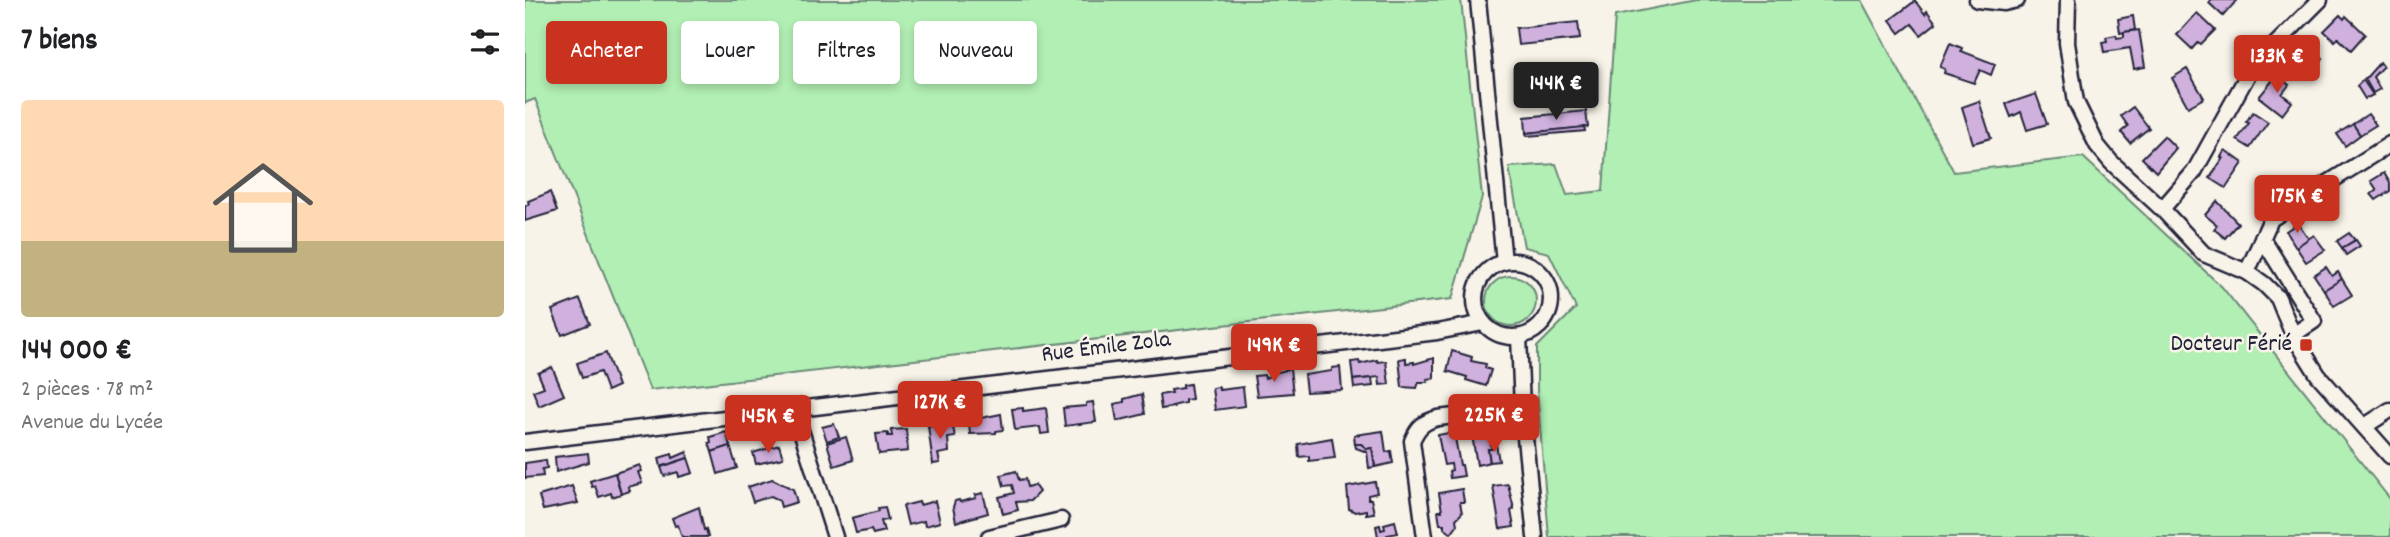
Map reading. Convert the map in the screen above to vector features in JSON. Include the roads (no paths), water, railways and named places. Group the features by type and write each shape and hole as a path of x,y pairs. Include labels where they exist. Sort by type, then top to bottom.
{"street":[{"path":"1478,0 1504,262"},
{"path":"1977,0 2004,3 2017,0"},
{"path":"2068,0 2067,43 2076,102 2097,145 2204,254 2247,272 2264,284 2277,298 2293,335 2318,374 2390,456"},
{"path":"2162,209 2195,172 2251,69 2320,0"},
{"path":"2247,272 2271,219 2388,151"},
{"path":"2262,238 2314,321 2293,335"},
{"path":"1504,262 1528,265 1538,271 1546,280 1550,292 1547,316 1540,326 1519,337 1499,335 1483,323 1477,312 1477,287 1483,276 1504,262"},
{"name":"Rue Émile Zola","path":"525,442 1445,331 1483,323"},
{"path":"1519,337 1522,408 1535,537"},
{"path":"800,407 798,421 835,537"},
{"path":"1425,537 1412,441 1418,427 1438,418 1522,408"},
{"path":"2365,426 2390,410"},
{"path":"989,537 1061,520"}],"place":[{"name":"Docteur Férié","path":"2306,345"}]}
